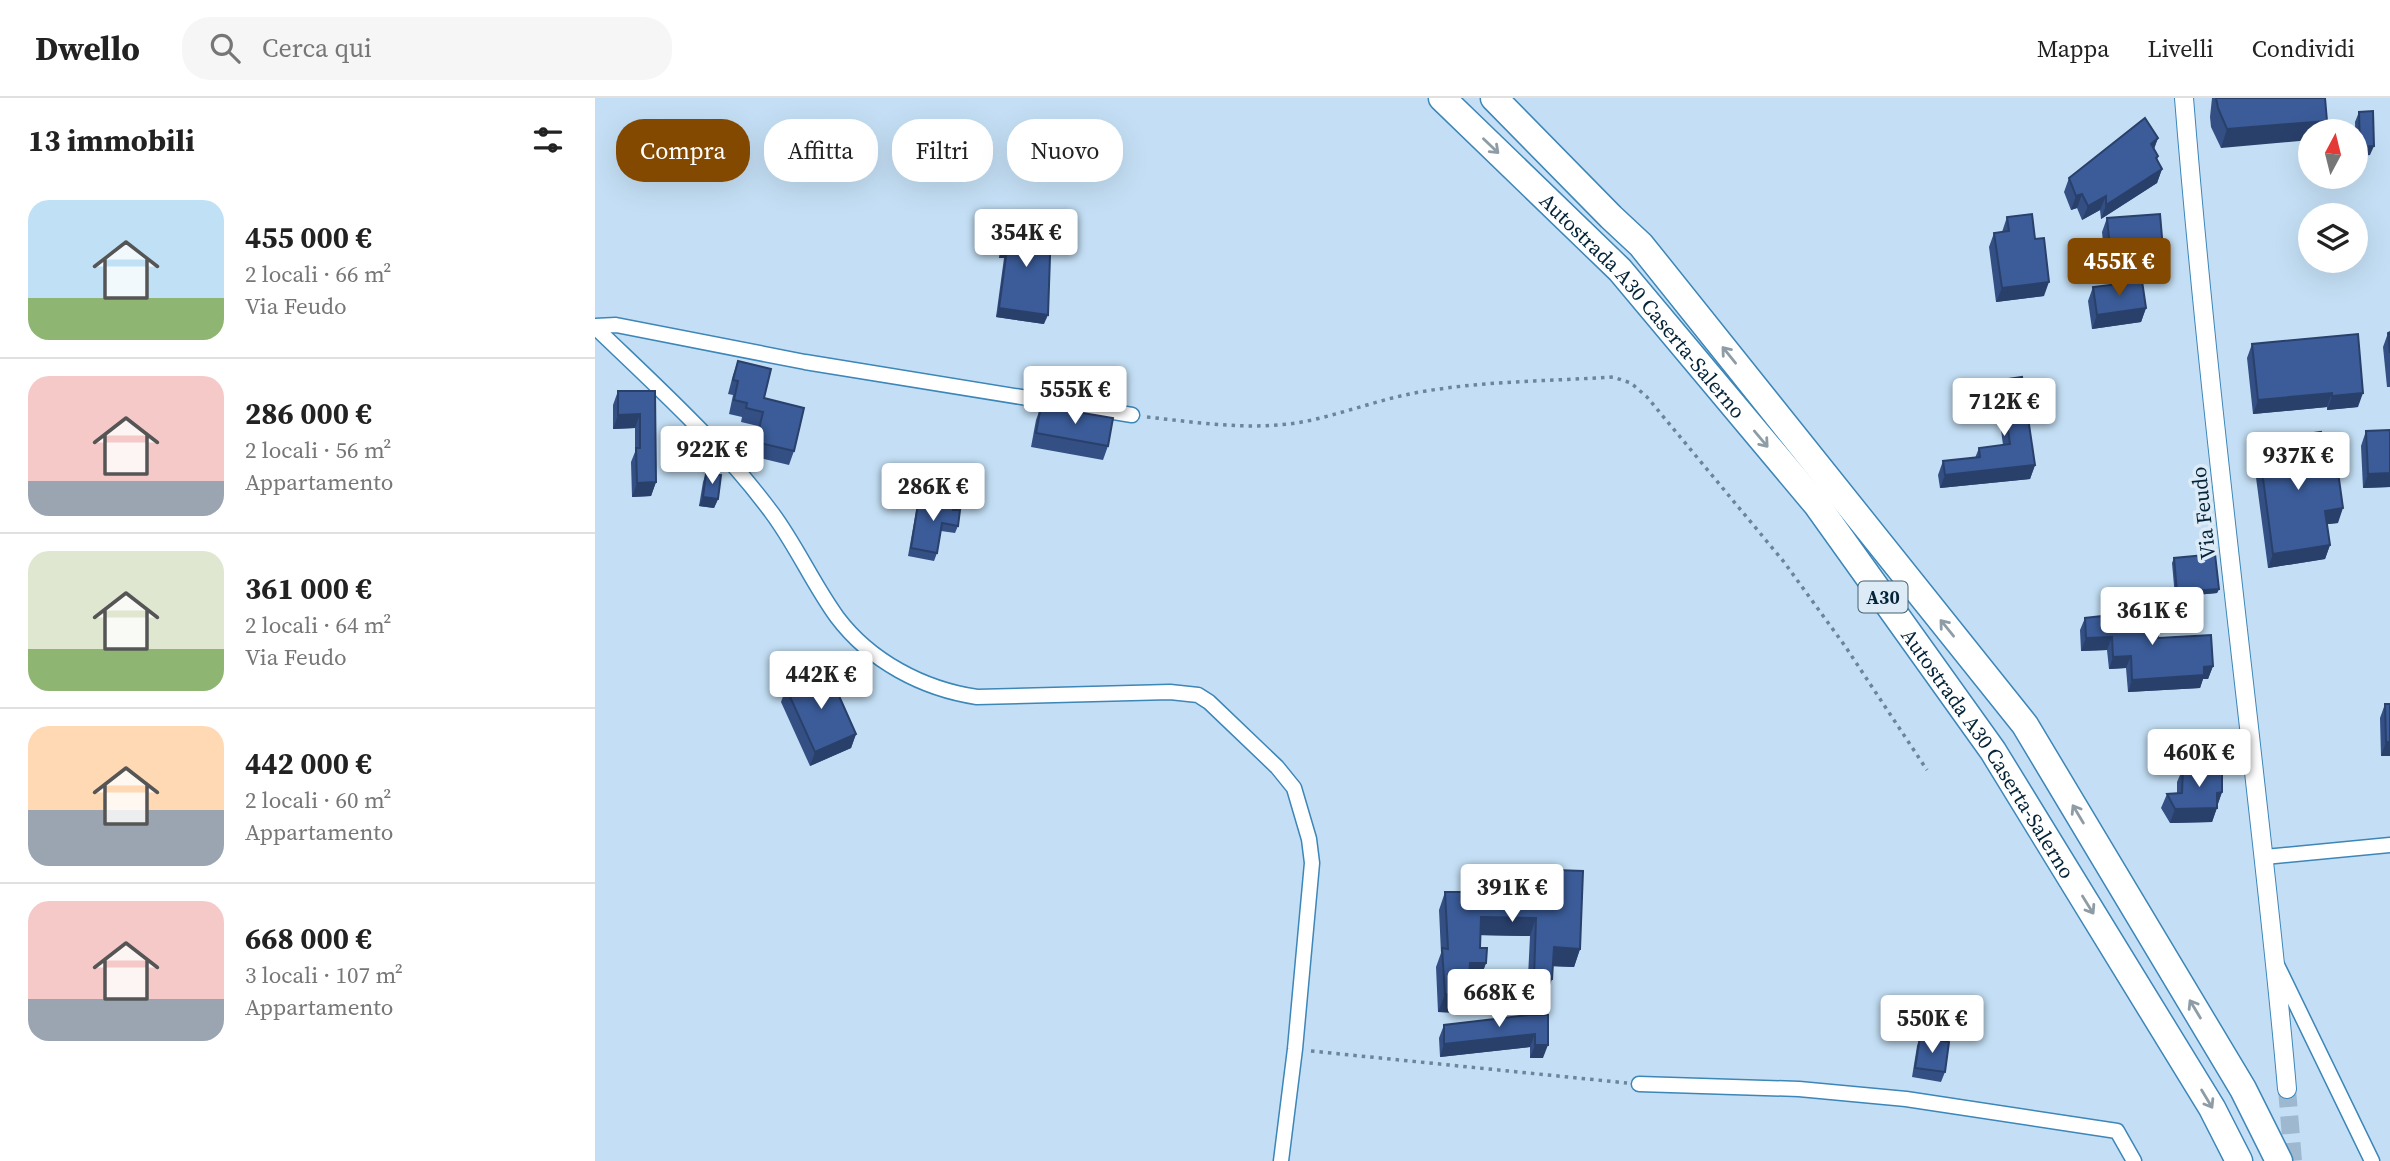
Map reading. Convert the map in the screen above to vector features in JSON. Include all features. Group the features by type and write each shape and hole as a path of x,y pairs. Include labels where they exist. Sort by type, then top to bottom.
{"highway":[{"name":"Autostrada A30 Caserta-Salerno","path":"1442,98 1620,270 1817,505 1993,751 2212,1108 2239,1161"},
{"name":"Autostrada A30 Caserta-Salerno","path":"1494,98 1641,244 2025,725 2243,1089 2280,1161"}],"street":[{"name":"Via Feudo","path":"2184,98 2192,204 2277,963 2287,1089"},
{"path":"595,326 616,326 805,362 1132,415"},
{"path":"595,326 686,414 740,475 772,513 837,617 875,655 916,680 948,692 977,696 1170,692 1198,695 1209,702 1294,788 1309,839 1311,863 1295,1049 1281,1161"},
{"path":"2265,857 2390,845"},
{"path":"2277,963 2372,1161"},
{"path":"1639,1084 1799,1089 1892,1097 2117,1131 2134,1161"}],"path":[{"path":"1132,415 1196,423 1273,426 1312,420 1379,400 1427,391 1613,377 1632,383 1647,397 1784,562 1845,646 1927,770"},
{"path":"1295,1049 1639,1084"}],"building":[{"path":"2216,98 2325,98 2327,119 2298,119 2298,123 2227,129"},
{"path":"2373,111 2374,146 2368,146 2368,119 2359,119 2359,112"},
{"path":"2145,118 2158,138 2151,144 2162,169 2106,205 2106,196 2088,206 2082,194 2076,196 2069,178"},
{"path":"2032,214 2035,239 2044,238 2049,282 2002,288 1994,233 2009,231 2007,217"},
{"path":"2160,214 2163,249 2128,252 2128,247 2110,248 2107,218"},
{"path":"1005,223 1051,227 1048,315 999,308 1007,249 1002,249"},
{"path":"2142,281 2146,308 2097,315 2093,287"},
{"path":"2358,334 2363,393 2258,400 2252,344"},
{"path":"738,361 771,369 764,398 804,408 794,451 756,442 763,412 746,408 747,403 734,400 738,381 733,380"},
{"path":"2022,377 2035,465 1945,475 1943,461 1980,457 1979,448 2010,444 2001,380"},
{"path":"618,391 655,391 656,482 637,483 636,448 640,448 640,414 618,415"},
{"path":"1041,406 1113,418 1108,446 1036,433"},
{"path":"2390,430 2390,473 2368,474 2366,431"},
{"path":"2321,432 2327,474 2338,472 2343,508 2325,511 2330,545 2273,554 2258,441"},
{"path":"706,473 721,475 718,499 703,497"},
{"path":"939,494 955,497 953,510 960,510 958,526 942,523 937,553 911,548 918,504 937,507"},
{"path":"2215,554 2219,589 2177,592 2174,558"},
{"path":"2147,611 2148,624 2157,623 2158,638 2211,635 2213,666 2204,667 2204,675 2132,680 2131,656 2113,657 2112,637 2086,638 2085,618"},
{"path":"827,669 856,734 815,752 786,688"},
{"path":"2385,704 2390,704 2390,742 2386,742"},
{"path":"2223,733 2227,747 2197,755 2193,742"},
{"path":"2183,768 2222,769 2222,792 2217,793 2217,808 2175,809 2167,794 2182,793"},
{"path":"1555,870 1583,871 1580,949 1554,947 1552,979 1534,978 1536,918 1481,917 1480,948 1487,948 1486,963 1470,963 1468,995 1445,994 1442,948 1448,949 1445,892 1468,892 1468,888 1555,884"},
{"path":"1548,1015 1548,1045 1535,1045 1535,1034 1444,1044 1444,1025"},
{"path":"1920,1037 1949,1042 1945,1072 1915,1068"}],"tunnel":[{"path":"2287,1089 2293,1161"}]}
